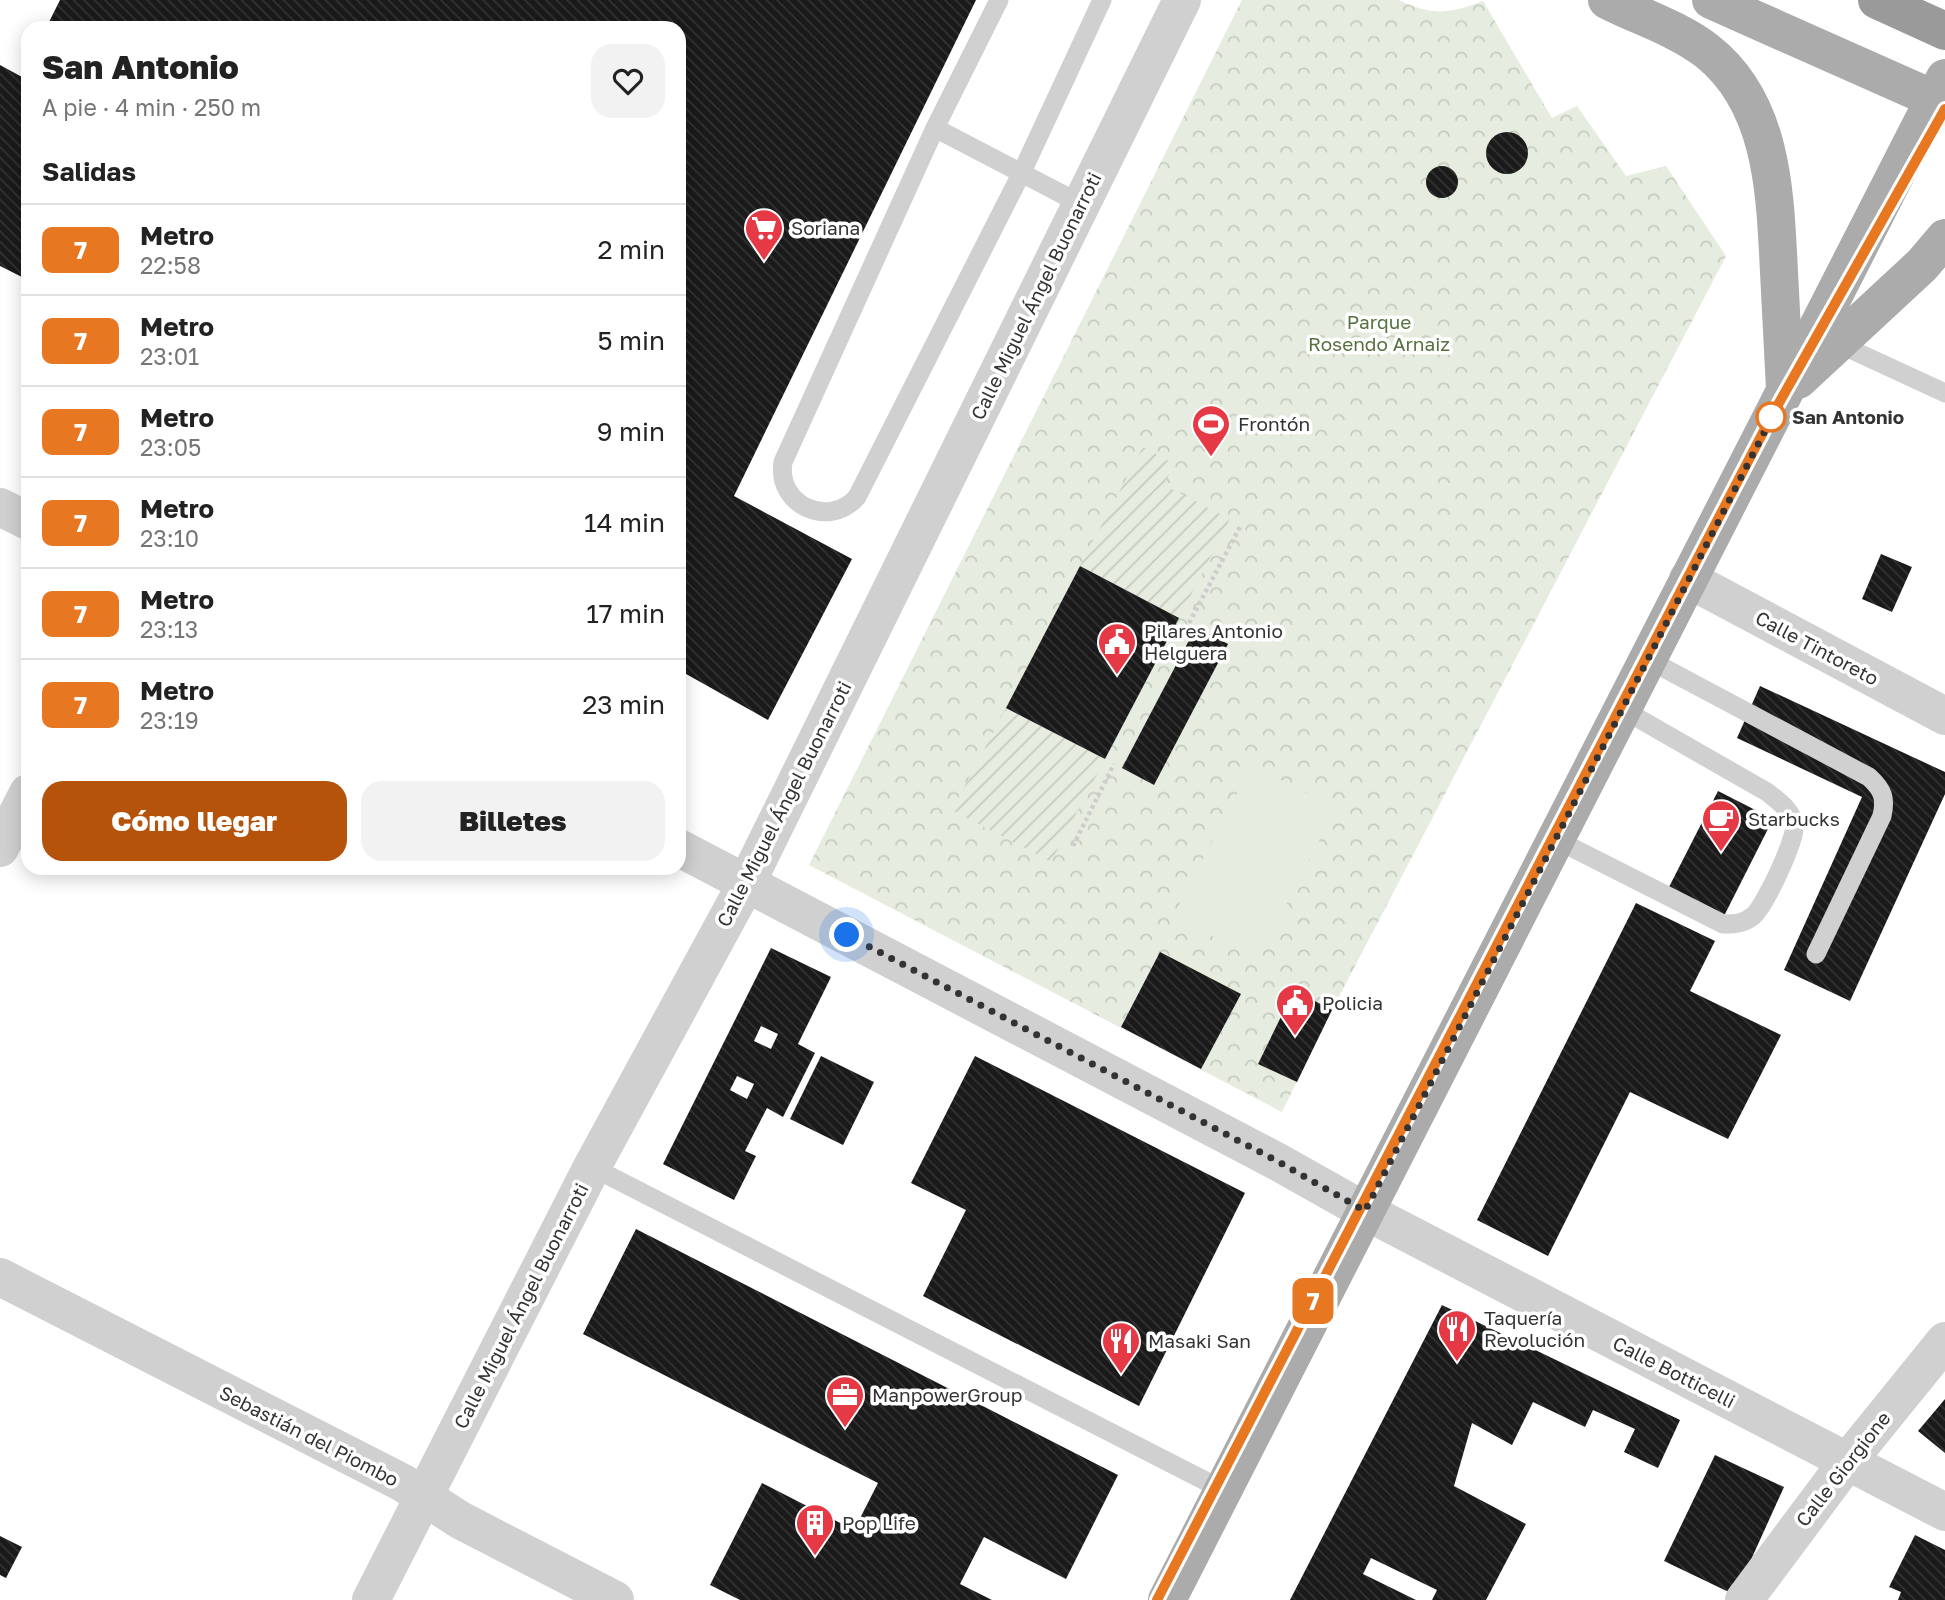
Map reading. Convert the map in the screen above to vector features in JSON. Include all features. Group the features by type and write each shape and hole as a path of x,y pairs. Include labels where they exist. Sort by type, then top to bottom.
{"highway":[{"path":"1877,0 1945,31"},
{"path":"1925,0 1945,9"}],"main road":[{"path":"1607,0 1673,30 1707,52 1735,81 1753,113 1767,150 1776,193 1785,391"},
{"path":"1167,1600 1688,579 1941,93 1711,0"},
{"path":"1785,391 1839,345 1923,265 1945,238"}],"street":[{"name":"Calle Miguel Ángel Buonarroti","path":"371,1600 592,1167 747,882 1182,0"},
{"path":"0,507 21,518"},
{"name":"Calle Tintoreto","path":"1688,579 1945,716"},
{"path":"0,848 21,807"},
{"name":"Calle Botticelli","path":"686,852 1279,1162 1365,1211 1945,1512"},
{"name":"Sebastián del Piombo","path":"0,1277 403,1483 460,1520 615,1600"},
{"name":"Calle Giorgione","path":"1745,1600 1847,1462 1945,1341"}],"lane":[{"path":"999,0 935,128 783,462 781,478 787,493 799,503 834,513 848,508 857,497 1022,172 1102,0"},
{"path":"935,128 1081,204"},
{"path":"1839,345 1945,393"},
{"path":"1647,659 1869,777 1880,787 1885,801 1882,816 1816,954"},
{"path":"1555,839 1723,924 1741,924 1756,914 1792,843 1795,826 1787,809 1767,792 1622,709"},
{"path":"592,1167 1223,1490"}],"path":[{"path":"1189,623 1241,525"},
{"path":"1073,846 1114,764"}],"green space":[{"name":"Parque Rosendo Arnaiz","path":"1242,0 1399,0 1431,11 1450,11 1483,1 1552,118 1577,106 1626,176 1666,166 1726,256 1332,1010 1282,1112 809,865"},
{"path":"1143,447 1174,464 1164,485 1230,519 1179,618 1080,566"},
{"path":"1006,708 1105,759 1051,862 952,810"},
{"path":"1252,765 1336,808 1258,960 1173,916"}],"building":[{"name":"Soriana","path":"60,0 976,0 734,496 852,559 768,720 686,674 686,21 50,21"},
{"path":"0,65 21,76 21,276 0,266"},
{"path":"1507,132 1522,138 1528,153 1522,168 1507,174 1492,168 1486,153 1492,138"},
{"path":"1442,166 1453,171 1458,182 1453,193 1442,198 1431,193 1426,182 1431,171"},
{"path":"1881,554 1912,567 1892,612 1862,599"},
{"path":"1080,566 1179,618 1105,759 1006,708"},
{"path":"1196,627 1228,644 1154,785 1122,768"},
{"path":"1760,686 1945,772 1945,794 1850,1001 1784,970 1862,797 1737,738"},
{"name":"Starbucks","path":"1718,791 1773,819 1724,916 1669,887"},
{"path":"1636,903 1715,941 1690,991 1781,1035 1728,1139 1630,1092 1548,1256 1477,1220"},
{"path":"771,948 831,977 798,1044 815,1053 783,1117 767,1108 745,1151 756,1156 734,1200 663,1164","holes":["761,1026 778,1034 771,1049 754,1041","737,1076 754,1084 747,1099 730,1090"]},
{"path":"1160,952 1241,994 1201,1069 1121,1027"},
{"name":"Policia","path":"1294,990 1332,1010 1297,1082 1258,1064"},
{"path":"821,1056 874,1082 843,1145 790,1119"},
{"path":"975,1056 1245,1193 1139,1406 923,1296 966,1210 911,1183"},
{"path":"636,1229 1118,1475 1066,1579 984,1537 960,1584 992,1600 740,1600 710,1585 762,1483 854,1530 878,1483 583,1334"},
{"path":"1442,1305 1680,1420 1658,1468 1624,1452 1635,1429 1593,1410 1585,1427 1533,1402 1512,1445 1472,1423 1454,1486 1526,1524 1486,1600 1432,1600 1437,1590 1371,1558 1363,1574 1416,1600 1290,1600"},
{"path":"1945,1399 1945,1453 1918,1431"},
{"path":"1715,1455 1784,1487 1735,1595 1664,1561"},
{"path":"1915,1535 1945,1550 1945,1600 1898,1600 1901,1592 1889,1587"},
{"path":"0,1536 22,1547 6,1578 0,1575"}],"metro line":[{"name":"7","path":"1157,1600 1771,417 1945,109"}],"place":[{"name":"Soriana","path":"764,262"},
{"name":"San Antonio","path":"1771,417"},
{"name":"Frontón","path":"1211,458"},
{"name":"Pilares Antonio Helguera","path":"1117,676"},
{"name":"Starbucks","path":"1721,853"},
{"name":"Policia","path":"1295,1037"},
{"name":"Taquería Revolución","path":"1457,1363"},
{"name":"Masaki San","path":"1121,1375"},
{"name":"ManpowerGroup","path":"845,1429"},
{"name":"Pop Life","path":"815,1557"}],"route":[{"path":"847,935 1279,1162 1365,1211 1773,415 1771,417"}]}
